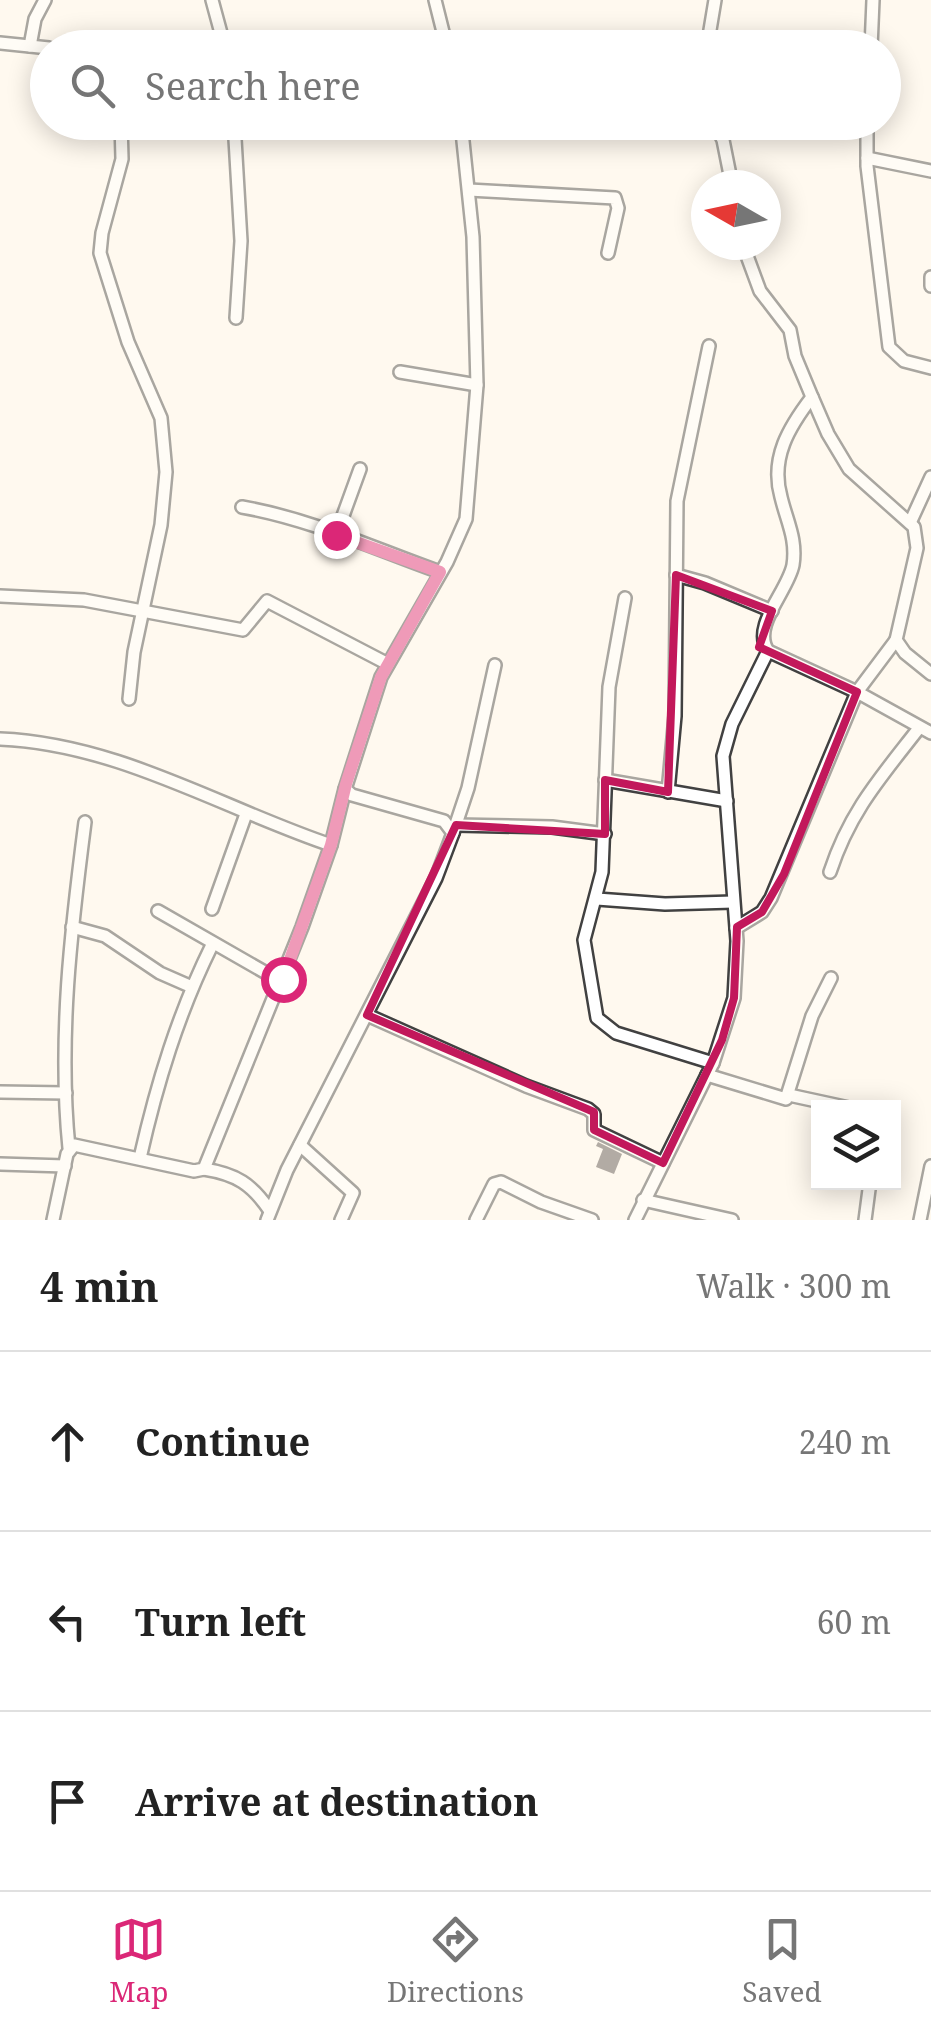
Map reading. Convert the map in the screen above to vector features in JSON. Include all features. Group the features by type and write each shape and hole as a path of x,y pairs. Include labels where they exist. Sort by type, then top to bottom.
{"street":[{"path":"33,30 45,0"},
{"path":"212,0 220,30"},
{"path":"435,0 442,30"},
{"path":"711,30 716,0"},
{"path":"872,30 874,0"},
{"path":"0,42 30,46"},
{"path":"122,140 122,158 100,254 128,342 154,398 166,457 164,509 132,663 130,698"},
{"path":"235,140 241,241 236,318"},
{"path":"204,1169 282,982 331,845 372,702 388,664 466,519 478,385 469,190 462,140"},
{"path":"723,140 729,170"},
{"path":"867,140 889,347 904,361 931,368"},
{"path":"867,158 931,171"},
{"path":"469,190 615,198 618,208 608,253"},
{"path":"736,928 762,912 771,898 857,692 896,640 917,548 910,523 849,469 828,434 795,356 790,330 760,291 749,260"},
{"path":"931,277 931,286"},
{"path":"668,792 675,716 680,478 709,346"},
{"path":"400,372 478,385"},
{"path":"812,397 791,424 780,451 780,494 794,533 795,550 792,572 762,640 768,651 857,692 925,730 857,808 841,837 830,872"},
{"path":"336,535 360,469"},
{"path":"910,523 931,476"},
{"path":"242,507 303,520 440,572"},
{"path":"676,575 706,583 772,611"},
{"path":"0,596 54,597 244,630 267,601 388,664"},
{"path":"626,598 609,687 605,834 597,900 584,940 599,1022 777,1099 789,1096 811,1100"},
{"path":"896,640 905,653 931,674"},
{"path":"635,1220 710,1069 734,998 736,928 723,768 725,744 768,651"},
{"path":"268,1215 436,878 468,788 495,664"},
{"path":"0,739 39,742 132,764 246,814 331,845"},
{"path":"605,780 727,801"},
{"path":"346,789 352,795 444,821 454,829 552,826 605,834"},
{"path":"212,909 246,814"},
{"path":"53,1220 69,1148 68,982 85,822"},
{"path":"597,900 733,902"},
{"path":"158,911 282,982"},
{"path":"72,928 105,936 160,973 192,987"},
{"path":"140,1158 162,1064 212,944"},
{"path":"789,1096 812,1016 831,978"},
{"path":"367,1015 588,1110 594,1114 594,1130 663,1163"},
{"path":"0,1092 66,1094"},
{"path":"69,1148 80,1145 194,1172 204,1169 239,1178 259,1194 268,1215"},
{"path":"300,1145 353,1192 341,1220"},
{"path":"0,1164 65,1166"},
{"path":"920,1220 931,1166"},
{"path":"476,1220 497,1182 592,1220"},
{"path":"865,1220 869,1190"},
{"path":"643,1200 732,1220"}],"highlighted area":[{"path":"676,575 772,611 759,647 857,692 784,874 762,912 737,927 734,998 722,1040 663,1163 594,1130 594,1112 367,1015 456,825 605,834 605,780 668,792"}],"building":[{"path":"598,1142 622,1154 614,1174 596,1167 603,1149 596,1146"}],"route":[{"path":"283,979 331,845 346,784 381,677 440,572 336,535"}]}
